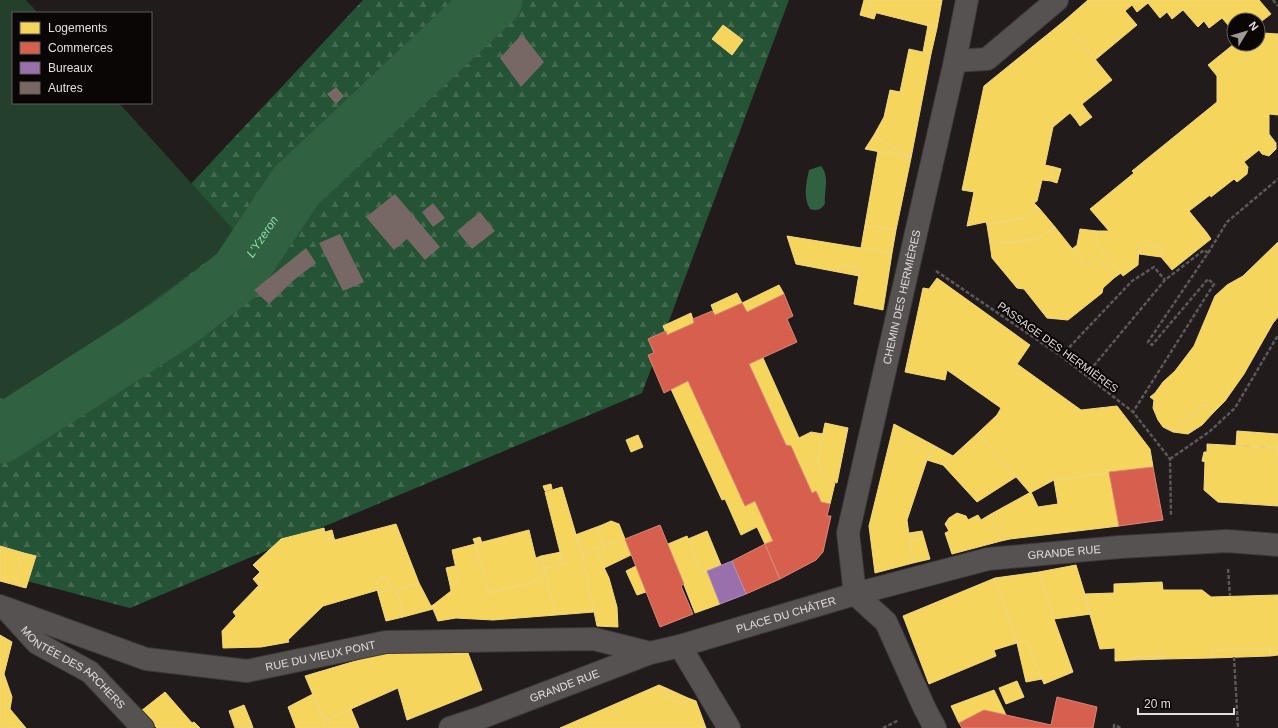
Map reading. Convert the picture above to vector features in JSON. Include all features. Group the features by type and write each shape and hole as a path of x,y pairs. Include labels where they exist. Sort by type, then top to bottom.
{"street":[{"name":"CHEMIN DES HERMIÈRES","path":"855,594 848,533 967,0"},
{"path":"954,61 987,60 1057,0"},
{"name":"GRANDE RUE","path":"855,594 988,559 1120,547 1226,541 1278,545"},
{"path":"855,594 886,622 924,707 936,728"},
{"name":"PLACE DU CHÂTER","path":"680,646 855,594"},
{"name":"RUE DU VIEUX PONT","path":"2,606 146,659 247,671 386,642 594,639 650,653"},
{"name":"MONTÉE DES ARCHERS","path":"2,606 37,643 90,672 143,728"},
{"path":"680,646 729,728"},
{"name":"GRANDE RUE","path":"450,728 650,653 680,646"}],"path":[{"path":"1273,0 1278,6"},
{"path":"1133,412 1214,284 1208,279 1152,345 1148,342 1227,222 1278,180"},
{"path":"1086,375 1165,280 1204,250 1208,253"},
{"name":"PASSAGE DES HERMIÈRES","path":"911,254 1061,356 1133,412 1170,459"},
{"path":"1061,356 1132,281 1154,266 1165,280"},
{"path":"1171,522 1170,459 1209,432 1235,408 1278,335"},
{"path":"1234,657 1238,728"},
{"path":"1114,728 1114,726 1121,728"}],"green space":[{"path":"363,0 789,0 642,393 130,608 0,574 0,388"}],"shaded area":[{"path":"0,0 26,0 37,12 12,12 12,104 120,104 240,237 0,413"},
{"path":"821,166 824,170 826,179 825,203 821,209 813,210 810,209 806,200 807,180 809,170"}],"building: Logements":[{"path":"864,0 871,0 869,11 876,13 874,19 860,15"},
{"path":"871,0 942,0 937,28 869,11"},
{"path":"1088,0 1259,0 1271,14 1266,18 1266,12 1226,12 1226,23 1222,18 1209,28 1204,21 1198,27 1183,10 1172,19 1167,12 1160,18 1148,3 1137,12 1132,5 1125,11 1137,25 1095,60 1064,21"},
{"path":"1064,21 1112,80 1082,104 1087,111 1076,120 1070,113 1053,127 1045,165 1054,167 1051,181 1042,180 1037,201 1034,203 1039,208 1024,218 987,225 986,222 967,226 974,192 962,190 984,86"},
{"path":"723,25 743,40 732,55 712,39"},
{"path":"928,25 937,28 931,54 923,52"},
{"path":"1266,33 1278,34 1278,115 1269,114 1269,134 1276,143 1276,149 1269,156 1262,154 1259,150 1244,162 1248,167 1247,174 1237,182 1234,179 1211,197 1210,195 1189,211 1207,233 1202,237 1206,243 1172,270 1161,257 1162,247 1139,244 1138,265 1123,276 1096,242 1097,231 1109,231 1090,209 1134,173 1132,171 1217,102 1217,76 1208,65 1226,50 1226,52 1266,52"},
{"path":"909,49 931,54 911,158 874,135 884,117 890,90 900,92"},
{"path":"1087,111 1092,117 1080,126 1076,120"},
{"path":"874,135 911,158 865,149"},
{"path":"878,151 911,158 896,230 865,225"},
{"path":"1054,167 1061,169 1057,183 1051,181"},
{"path":"1039,208 1055,227 1037,239 990,244 987,225 1024,218"},
{"path":"865,225 896,230 892,253 861,248"},
{"path":"1055,227 1086,266 1097,257 1114,278 1103,288 1102,293 1068,320 1047,318 1024,289 1017,288 992,258 990,244 1037,239"},
{"path":"1080,229 1097,231 1096,242 1121,273 1114,278 1097,257 1086,266 1072,249 1077,245"},
{"path":"1207,233 1211,239 1206,243 1202,237"},
{"path":"787,236 892,253 883,310 854,304 860,268 839,265 838,272 796,264"},
{"path":"1278,242 1278,317 1273,323 1244,374 1225,401 1213,413 1203,404 1173,432 1163,427 1153,408 1154,400 1150,397 1175,371 1194,346 1215,296 1227,285 1243,276"},
{"path":"1139,244 1162,247 1161,257 1139,254"},
{"path":"839,265 860,268 859,276 838,272"},
{"path":"937,278 1030,345 1017,364 1081,410 1117,406 1150,449 1153,467 1054,480 1030,493 978,433 997,415 1001,408 947,370 945,380 905,372 923,288 929,289"},
{"path":"779,285 784,294 747,312 742,303"},
{"path":"737,293 742,303 715,315 711,305"},
{"path":"691,313 694,323 667,335 663,326"},
{"path":"763,358 799,438 811,432 823,434 817,461 824,477 835,483 830,504 821,502 816,491 812,493 791,446 786,445 749,364"},
{"path":"688,381 745,506 755,501 773,541 765,544 757,527 741,535 725,499 722,500 671,389"},
{"path":"1203,404 1213,413 1202,425 1188,434 1173,432"},
{"path":"825,423 848,428 837,483 824,477 817,461"},
{"path":"894,424 935,446 927,460 907,520 913,563 875,573 869,526"},
{"path":"1237,431 1278,434 1278,448 1236,445"},
{"path":"978,433 1016,477 977,502 943,465"},
{"path":"638,435 643,447 631,452 626,440"},
{"path":"1207,444 1278,448 1278,506 1218,502 1204,490 1205,462 1202,461 1204,452 1207,452"},
{"path":"935,446 953,456 943,465 927,460"},
{"path":"1109,472 1119,526 1001,541 991,514 1031,492 1038,507 1058,504 1054,480"},
{"path":"551,484 552,489 545,491 543,486"},
{"path":"562,487 582,555 594,612 556,615 544,568 563,564 545,492"},
{"path":"957,513 966,516 968,520 978,515 981,520 991,514 1001,541 952,554 945,533 949,531 945,524 949,518"},
{"path":"611,521 619,524 625,539 604,546 599,532 602,525"},
{"path":"396,524 419,583 397,589 403,617 386,621 378,593 390,590 387,577 376,581 378,590 323,606 288,640 289,642 261,647 223,648 222,631 236,616 233,612 266,578 253,565 281,539 324,528 326,540 334,538 335,540"},
{"path":"602,525 599,532 604,546 582,555 575,535"},
{"path":"332,530 334,538 326,540 325,532"},
{"path":"529,530 541,580 489,593 475,544"},
{"path":"707,531 721,565 702,573 688,539"},
{"path":"922,531 924,538 910,541 909,533"},
{"path":"687,536 702,573 707,571 720,604 695,613 668,544"},
{"path":"480,537 482,543 475,544 473,539"},
{"path":"924,538 930,559 913,563 910,541"},
{"path":"625,539 631,555 604,568 598,555 606,552 604,546"},
{"path":"475,544 489,593 541,580 536,558 541,556 556,615 493,620 456,618 438,621 433,605 451,591 450,585 459,583 452,550"},
{"path":"0,546 24,553 15,585 0,581"},
{"path":"604,546 606,552 598,555 609,578 617,607 618,627 597,626 582,555"},
{"path":"561,552 563,564 544,568 541,556"},
{"path":"24,553 36,556 26,588 15,585"},
{"path":"1076,565 1091,614 1054,619 1039,572"},
{"path":"455,566 459,583 450,585 446,568"},
{"path":"636,566 646,592 637,595 626,571"},
{"path":"260,572 266,578 259,586 253,579"},
{"path":"1039,572 1073,672 1044,684 1026,640 1017,643 995,578"},
{"path":"387,577 390,590 378,593 376,581"},
{"path":"995,578 1017,643 994,650 996,656 929,684 903,616"},
{"path":"1162,582 1163,590 1202,590 1211,597 1278,595 1278,655 1270,656 1270,648 1212,650 1212,658 1164,659 1164,656 1134,657 1134,660 1115,661 1115,648 1100,649 1084,594 1114,593 1114,584"},
{"path":"419,583 431,606 433,605 433,609 403,617 397,589"},
{"path":"0,635 12,642 4,674 12,697 10,709 26,728 0,728"},
{"path":"1026,640 1042,679 1026,682 1017,643"},
{"path":"1270,648 1270,656 1212,658 1212,650"},
{"path":"386,652 468,653 482,690 407,720 398,688 324,721 305,676"},
{"path":"1164,656 1164,659 1134,660 1134,657"},
{"path":"1017,681 1024,697 1006,704 999,688"},
{"path":"659,685 666,688 663,695 686,705 688,698 696,701 706,728 560,728"},
{"path":"666,688 688,698 686,705 663,695"},
{"path":"994,690 1006,715 984,710 959,723 951,706"},
{"path":"165,692 192,723 194,722 200,728 157,728 141,711"},
{"path":"313,694 327,728 296,728 288,707"},
{"path":"244,705 251,722 235,728 229,711"},
{"path":"351,709 359,728 327,728 324,721"},
{"path":"251,722 253,728 237,728"}],"building: Commerces":[{"path":"784,294 793,316 787,319 797,342 749,364 786,445 791,446 812,493 816,491 821,502 830,504 827,516 831,516 823,552 816,560 780,579 765,544 773,541 755,501 745,506 688,381 664,393 648,355 654,353 648,339 666,331 667,335 694,323 693,319 712,311 715,315 742,303 747,312"},
{"path":"1153,467 1163,520 1119,526 1109,472"},
{"path":"660,525 684,584 681,586 693,614 660,627 625,539"},
{"path":"765,544 780,579 746,594 732,561"},
{"path":"1057,697 1097,707 1093,728 962,728 959,723 984,710 1051,725"}],"building: Bureaux":[{"path":"732,561 746,594 720,604 707,571"}],"building: Autres":[{"path":"522,34 544,62 521,87 500,58"},
{"path":"336,87 344,96 336,104 327,94"},
{"path":"395,194 440,247 425,260 407,239 394,250 366,217"},
{"path":"433,203 445,218 433,227 422,212"},
{"path":"480,212 495,231 472,249 457,231"},
{"path":"340,234 364,282 343,291 319,243"},
{"path":"306,248 316,263 294,280 269,304 254,290"}],"waterway":[{"name":"L'Yzeron","path":"0,435 173,324 237,275 296,186 494,0"},
{"path":"0,403 15,426"}]}
